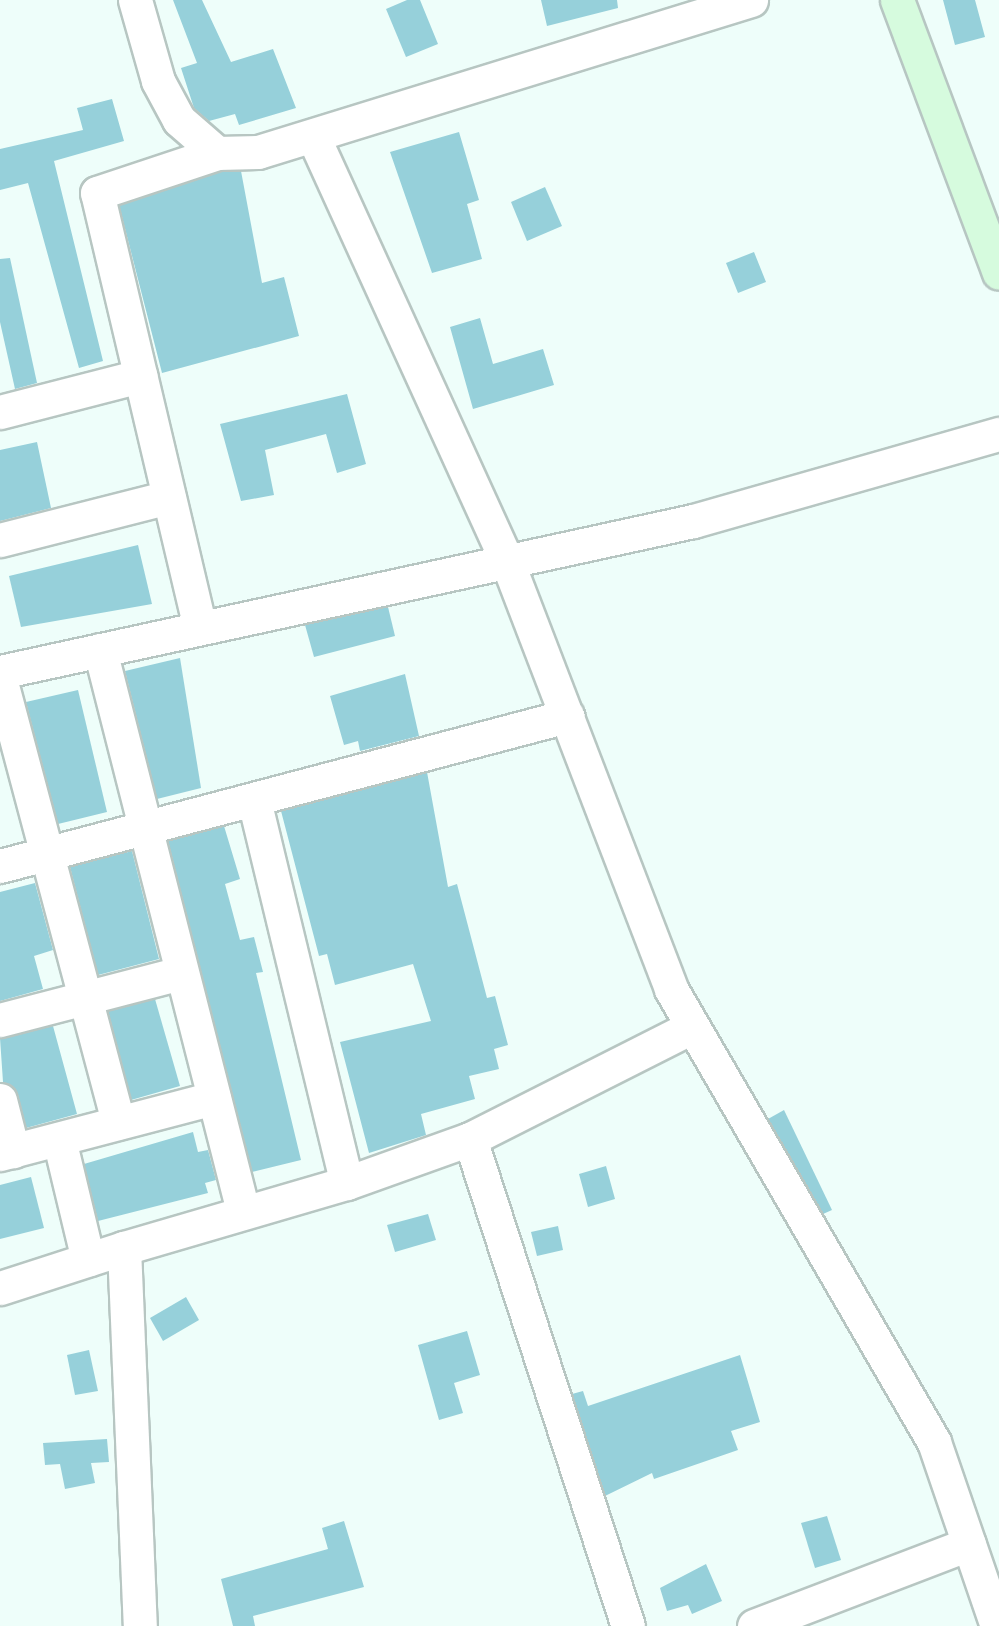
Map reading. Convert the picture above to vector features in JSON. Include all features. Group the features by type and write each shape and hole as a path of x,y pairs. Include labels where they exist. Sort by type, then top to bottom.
{"street":[{"path":"135,0 158,81 179,120 217,153"},
{"path":"200,628 98,193 217,153 258,153 751,0"},
{"path":"897,0 999,273"},
{"path":"313,136 507,561 671,989 934,1442 997,1626"},
{"path":"0,411 140,376"},
{"path":"0,672 693,520 999,434"},
{"path":"0,540 169,497"},
{"path":"100,650 243,1211"},
{"path":"0,678 118,1123"},
{"path":"0,866 567,716"},
{"path":"254,800 347,1183"},
{"path":"0,1020 181,973"},
{"path":"0,1288 243,1211 347,1183 470,1139 693,1027"},
{"path":"0,1100 7,1152 214,1098"},
{"path":"59,1139 88,1260"},
{"path":"470,1139 628,1626"},
{"path":"124,1248 140,1626"},
{"path":"754,1626 969,1544"}],"building":[{"path":"173,0 202,0 231,62 273,49 296,108 239,125 235,114 209,121 194,108 181,68 197,63"},
{"path":"407,0 420,0 438,44 406,57 386,9"},
{"path":"541,0 617,0 618,8 547,26"},
{"path":"943,0 975,0 985,37 955,45"},
{"path":"112,99 124,141 54,161 103,361 79,368 28,183 0,190 0,149 83,130 77,108"},
{"path":"459,132 479,200 467,204 482,259 432,273 390,152"},
{"path":"241,171 262,283 284,277 299,336 162,373 119,205 220,172"},
{"path":"545,187 562,226 527,241 511,202"},
{"path":"754,252 766,282 738,293 726,263"},
{"path":"10,258 37,383 15,389 0,322 0,259"},
{"path":"480,318 493,364 543,349 554,385 473,409 450,327"},
{"path":"347,394 366,464 337,473 326,434 265,450 274,495 241,501 220,424"},
{"path":"37,442 51,508 0,521 0,450"},
{"path":"138,545 152,604 21,627 9,576"},
{"path":"388,607 395,636 314,657 305,625"},
{"path":"180,658 201,788 157,799 125,671"},
{"path":"405,674 419,736 360,751 358,741 344,745 330,696"},
{"path":"78,690 107,812 58,824 26,702"},
{"path":"427,772 448,887 457,884 487,998 495,996 508,1045 494,1049 499,1069 469,1076 475,1099 421,1114 426,1135 369,1153 340,1042 431,1021 413,964 335,985 327,954 319,956 281,811"},
{"path":"224,826 240,879 225,884 240,940 254,937 263,972 256,973 301,1160 252,1172 168,841"},
{"path":"132,851 159,959 98,975 70,867"},
{"path":"35,883 53,950 34,956 43,989 0,1001 0,892"},
{"path":"155,999 180,1086 131,1100 108,1011"},
{"path":"53,1026 77,1114 26,1128 18,1095 3,1082 0,1038"},
{"path":"784,1110 832,1210 823,1214 768,1119"},
{"path":"193,1132 198,1152 208,1150 216,1180 205,1183 208,1193 98,1221 84,1164"},
{"path":"606,1166 615,1199 588,1207 579,1174"},
{"path":"31,1177 44,1228 0,1239 0,1185"},
{"path":"428,1214 436,1240 395,1252 387,1225"},
{"path":"558,1226 563,1250 537,1256 531,1232"},
{"path":"186,1297 199,1320 163,1341 150,1318"},
{"path":"467,1331 480,1375 454,1383 463,1413 439,1420 418,1345"},
{"path":"89,1350 98,1391 75,1395 67,1355"},
{"path":"740,1355 760,1422 731,1431 738,1450 654,1479 652,1473 605,1496 572,1394 583,1391 588,1406"},
{"path":"107,1439 109,1462 91,1463 95,1483 65,1489 60,1464 45,1465 43,1443"},
{"path":"827,1516 841,1560 815,1568 801,1523"},
{"path":"344,1521 364,1587 253,1616 255,1626 233,1626 221,1579 328,1549 322,1528"},
{"path":"706,1564 722,1601 692,1614 688,1605 667,1611 660,1588"}]}
